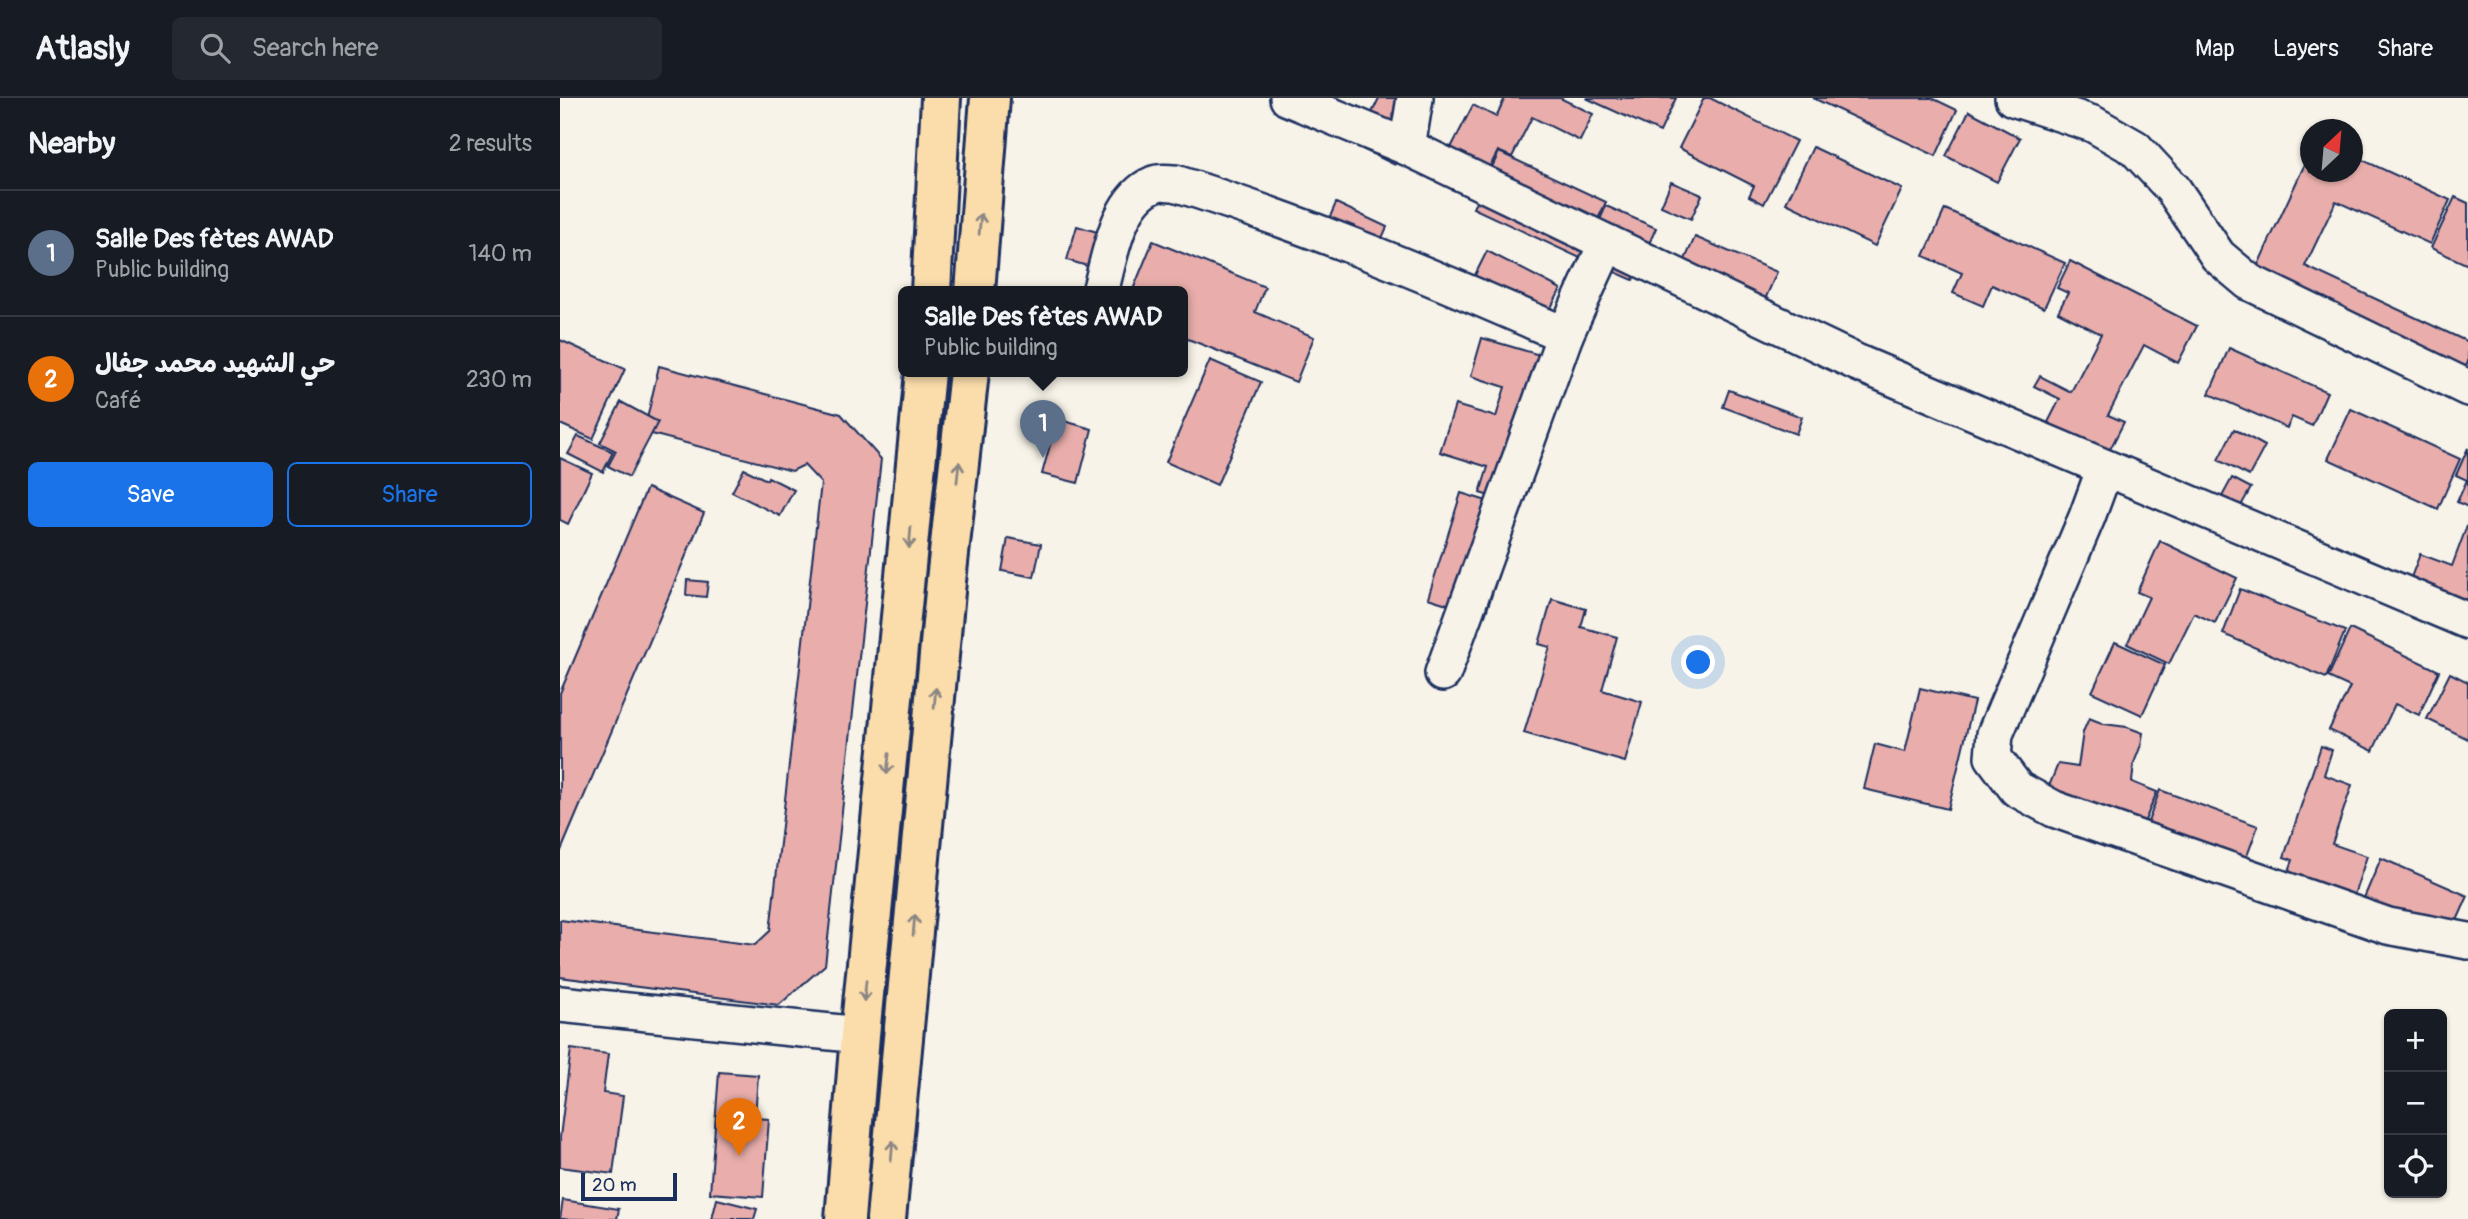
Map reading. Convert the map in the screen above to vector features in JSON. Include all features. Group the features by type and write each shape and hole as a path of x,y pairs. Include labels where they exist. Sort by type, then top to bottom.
{"highway":[{"path":"931,286 941,98"},
{"path":"975,286 990,98"},
{"path":"845,1219 860,1035 925,377"},
{"path":"886,1219 945,595 968,377"}],"street":[{"path":"1288,98 1407,147 1858,363 2468,621"},
{"path":"1407,147 1415,98"},
{"path":"2012,98 2093,124 2135,148 2173,189 2218,256 2249,282 2468,388"},
{"path":"1102,286 1121,217 1137,195 1156,183 1175,183 1332,240 1513,311 1565,335"},
{"path":"1443,674 1565,335 1607,243"},
{"path":"2105,468 1995,734 1993,757 2003,772 2017,789 2054,809 2388,926 2468,942"},
{"path":"560,1004 860,1035"}],"building":[{"path":"1379,98 1428,98 1395,165 1356,146"},
{"path":"1505,98 1560,98 1593,114 1580,141 1532,117 1512,157 1498,151 1487,172 1437,175 1473,105 1496,117"},
{"path":"1586,98 1676,98 1660,132"},
{"path":"1704,98 1710,98 1796,141 1764,204 1749,196 1754,186 1679,148"},
{"path":"1813,98 1932,98 1957,110 1936,156"},
{"path":"1969,111 2020,138 1997,182 1946,156"},
{"path":"1813,147 1902,189 1875,246 1786,203"},
{"path":"1499,152 1606,202 1580,258 1473,208"},
{"path":"2363,160 2450,200 2430,244 2336,201 2305,266 2468,342 2468,362 2454,393 2244,295 2300,175 2300,182 2363,182"},
{"path":"1671,182 1702,195 1691,219 1661,206"},
{"path":"2455,197 2468,203 2468,265 2431,248"},
{"path":"1336,203 1387,227 1368,269 1317,246"},
{"path":"1606,206 1656,228 1633,280 1583,258"},
{"path":"1945,209 2065,263 2044,308 1992,285 1983,306 1953,293 1962,273 1924,256"},
{"path":"1077,226 1124,240 1114,274 1067,260"},
{"path":"1695,237 1777,272 1753,327 1671,291"},
{"path":"1153,241 1265,287 1255,312 1314,337 1296,382 1188,339 1188,286 1134,286"},
{"path":"1487,251 1561,289 1548,313 1468,289"},
{"path":"2070,261 2197,326 2178,363 2144,345 2108,415 2124,422 2101,467 2041,436 2060,399 2034,386 2040,376 2071,392 2101,334 2058,312 2068,293 2057,288"},
{"path":"1482,338 1543,356 1521,506 1480,493 1488,467 1440,452 1455,405 1496,417 1505,387 1471,376"},
{"path":"560,340 625,369 593,439 560,424"},
{"path":"2229,348 2327,392 2312,426 2292,417 2287,428 2209,394"},
{"path":"1210,360 1261,382 1217,485 1166,462"},
{"path":"659,366 841,414 881,459 825,965 779,1005 560,977 560,920 755,945 770,931 821,483 804,465 792,471 644,432"},
{"path":"1729,390 1802,417 1796,434 1723,407"},
{"path":"621,402 658,422 629,477 608,466 616,451 600,443"},
{"path":"2351,409 2460,459 2438,509 2328,459"},
{"path":"1057,419 1092,429 1078,483 1042,474"},
{"path":"2234,429 2265,446 2249,476 2218,460"},
{"path":"578,436 613,452 603,472 568,454"},
{"path":"2468,448 2468,507 2457,502 2467,480 2456,475"},
{"path":"560,458 592,473 568,524 560,520"},
{"path":"744,469 794,490 780,516 732,492"},
{"path":"2232,478 2251,488 2238,511 2219,502"},
{"path":"647,488 704,513 560,853 560,693"},
{"path":"1461,493 1519,511 1485,616 1428,598"},
{"path":"2468,523 2468,627 2402,601 2420,554 2452,566"},
{"path":"1008,538 1041,544 1034,577 1002,571"},
{"path":"2160,541 2237,578 2215,623 2194,613 2169,664 2127,644 2149,597 2137,592"},
{"path":"687,580 708,582 706,597 686,595"},
{"path":"2240,589 2345,631 2326,678 2223,634"},
{"path":"1552,599 1586,609 1581,627 1617,637 1602,690 1642,702 1625,762 1524,733 1550,647 1539,644"},
{"path":"2350,629 2439,671 2419,715 2395,704 2373,751 2329,730 2350,687 2328,677"},
{"path":"2115,642 2165,665 2142,715 2092,692"},
{"path":"2450,673 2468,682 2468,739 2427,719"},
{"path":"1920,688 1974,701 1948,809 1864,789 1875,744 1905,752"},
{"path":"2089,718 2143,733 2134,763 2132,782 2157,792 2139,835 2047,791 2058,764 2078,767 2083,732"},
{"path":"2321,746 2332,750 2324,775 2352,785 2332,844 2367,856 2352,901 2286,879 2293,860 2284,857"},
{"path":"2160,790 2258,826 2240,875 2142,838"},
{"path":"2381,858 2468,896 2447,943 2361,905"},
{"path":"571,1049 608,1054 603,1093 623,1096 613,1174 560,1167 560,1137"},
{"path":"719,1072 758,1075 755,1118 769,1119 763,1197 710,1193"},
{"path":"717,1199 757,1209 754,1219 712,1219"},
{"path":"563,1200 619,1209 617,1219 560,1219"}],"place":[{"name":"Salle Des fètes AWAD","path":"1043,458"},
{"name":"حي الشهيد محمد جفال","path":"739,1156"}]}
